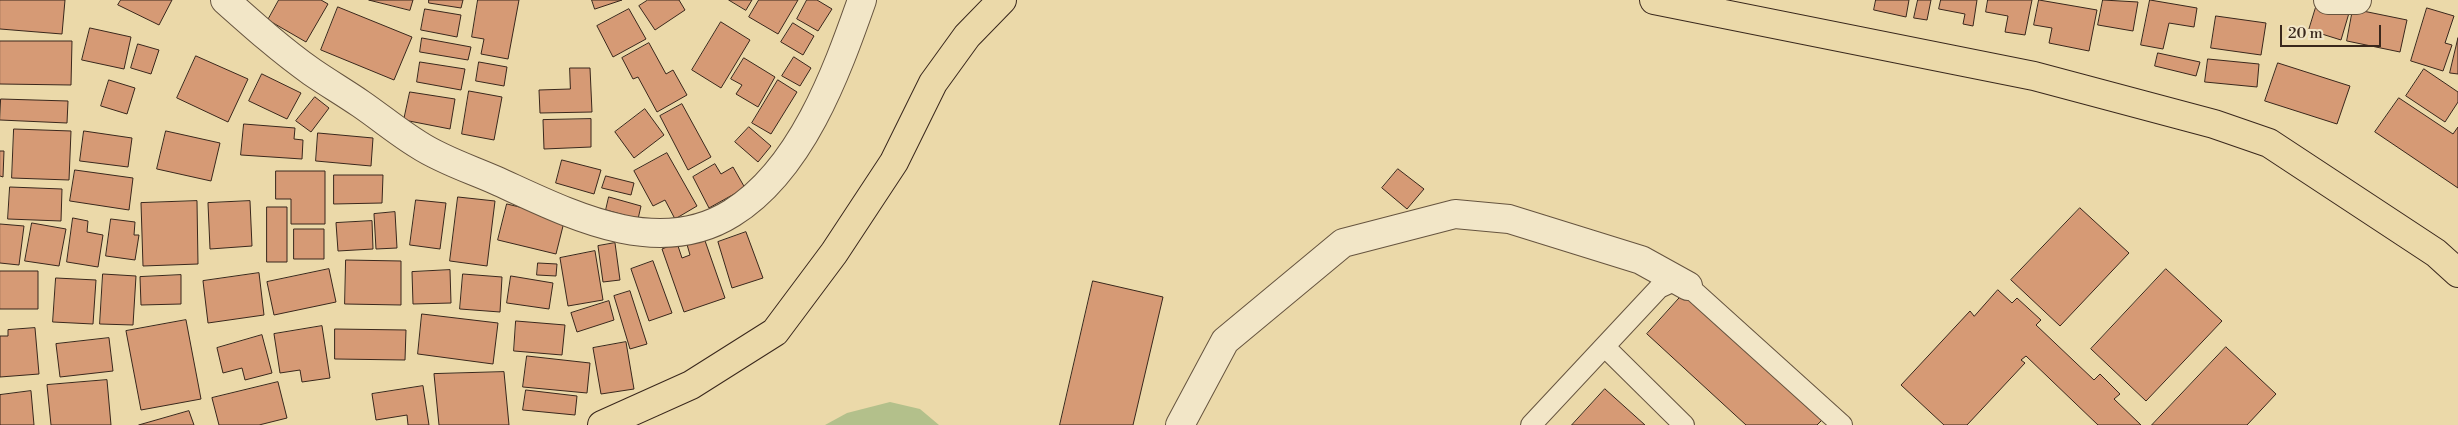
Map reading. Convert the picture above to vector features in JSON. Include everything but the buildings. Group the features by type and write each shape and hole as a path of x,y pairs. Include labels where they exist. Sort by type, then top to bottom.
{"highway":[{"path":"602,425 690,385 775,332 834,253 894,162 933,83 967,36 1002,0"},
{"path":"1654,0 2034,76 2214,124 2269,143 2436,253 2458,273"}],"street":[{"path":"225,0 265,36 311,71 420,146 574,215 630,232 667,233 702,227 731,214 764,190 786,161 818,108 846,44 862,0"},
{"path":"2328,0 2357,0"},
{"path":"1180,425 1225,342 1343,242 1455,214 1509,219 1641,260 1688,286"}],"lane":[{"path":"1531,425 1659,288 1672,282 1688,286 1842,425"},
{"path":"1605,347 1684,425"}],"green space":[{"path":"890,402 920,409 939,425 825,425 847,413"}]}
